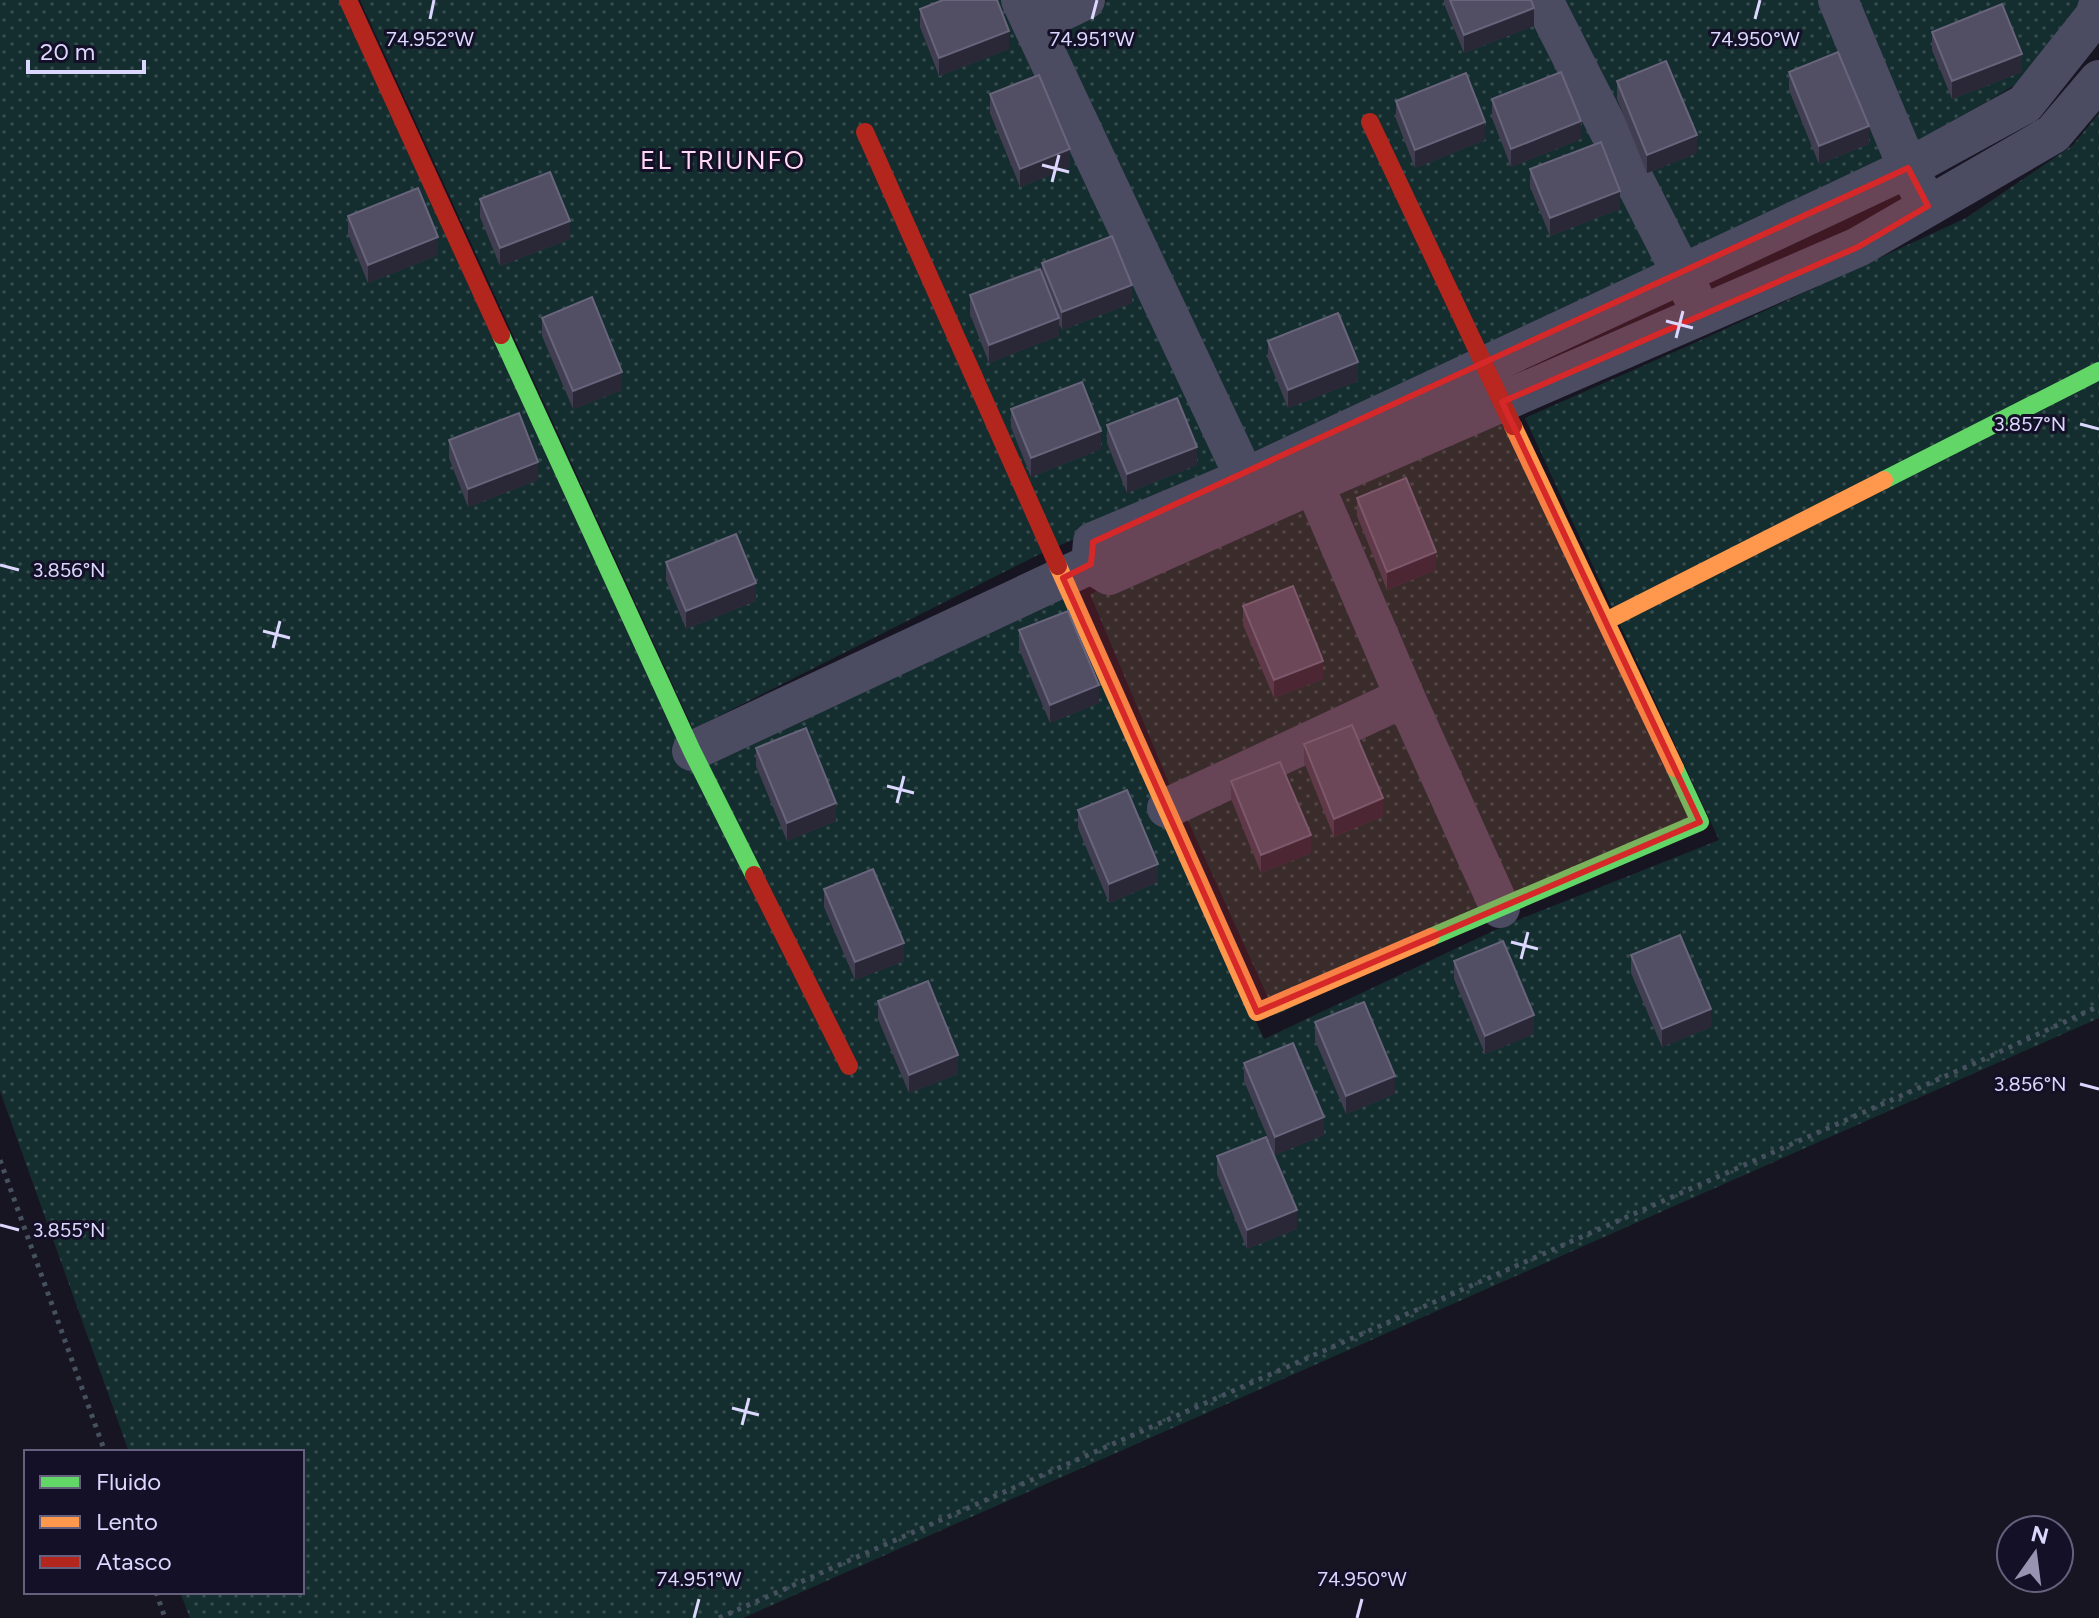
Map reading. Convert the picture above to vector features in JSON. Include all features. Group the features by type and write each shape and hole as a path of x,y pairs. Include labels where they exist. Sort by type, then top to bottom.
{"street":[{"path":"348,0 692,751 849,1066"},
{"path":"1085,0 1027,13 1245,478"},
{"path":"1543,0 1702,315"},
{"path":"1838,0 1908,168 1928,206"},
{"path":"692,751 1077,571 1109,575 1306,468 1485,365 1908,168 2025,104 2095,16 2099,3"},
{"path":"1077,571 1093,542 1245,478 1306,468 1502,402 1858,247 2053,134 2099,80"},
{"path":"865,132 1077,571 1167,808 1257,1012 1700,822 1370,122"},
{"path":"1606,621 2099,371"},
{"path":"1306,468 1500,908"},
{"path":"1167,808 1405,697"}],"path":[{"path":"719,1618 2099,1006"},
{"path":"0,1160 104,1450"},
{"path":"157,1594 165,1618"}],"highlighted area":[{"path":"1908,168 1928,206 1858,247 1502,402 1700,822 1257,1012 1063,578 1091,564 1093,542"}],"green space":[{"path":"0,0 340,0 705,756 1059,590 1264,1039 1510,923 1719,840 1525,418 1966,218 2073,145 2099,113 2099,1018 743,1618 190,1618 181,1594 304,1594 304,1450 128,1450 0,1091"},
{"path":"360,0 1008,0 1228,471 1038,555 693,729"},
{"path":"1108,0 1532,0 1665,263 1247,463 1048,29"},
{"path":"1552,0 1826,0 1896,156 1683,256"},
{"path":"1849,0 2085,0 2018,83 1912,148"},
{"path":"1506,419 1699,831 1511,899 1340,494"},
{"path":"1307,497 1396,692 1174,795 1090,594"},
{"path":"1402,709 1493,911 1276,1015 1184,812"}],"building":[{"path":"943,0 997,0 1009,31 939,58 920,9"},
{"path":"1450,0 1531,0 1534,8 1464,35"},
{"path":"2002,4 2022,54 1952,81 1932,32"},
{"path":"1838,52 1869,126 1819,146 1789,72"},
{"path":"1666,61 1697,135 1647,155 1617,81"},
{"path":"1561,72 1581,121 1511,149 1492,99"},
{"path":"1466,73 1485,122 1415,150 1396,101"},
{"path":"1039,75 1070,149 1020,169 990,94"},
{"path":"1601,142 1620,191 1550,218 1530,169"},
{"path":"550,172 570,221 500,248 480,199"},
{"path":"418,188 438,237 368,265 348,216"},
{"path":"1112,236 1132,285 1062,312 1042,263"},
{"path":"1040,269 1059,318 989,345 970,295"},
{"path":"592,297 622,372 573,391 542,318"},
{"path":"1338,313 1358,362 1288,390 1268,341"},
{"path":"1082,382 1101,431 1031,458 1011,409"},
{"path":"1177,398 1197,447 1127,474 1107,425"},
{"path":"519,413 538,462 468,489 449,440"},
{"path":"1406,478 1436,552 1387,572 1357,498"},
{"path":"736,534 756,583 686,611 666,562"},
{"path":"1293,586 1323,661 1274,680 1243,606"},
{"path":"1068,611 1099,685 1050,705 1019,630"},
{"path":"1352,725 1383,798 1334,819 1304,744"},
{"path":"806,728 836,803 787,823 756,748"},
{"path":"1280,762 1311,835 1261,855 1231,781"},
{"path":"1127,790 1158,864 1109,884 1078,810"},
{"path":"873,869 904,943 855,962 824,889"},
{"path":"1680,935 1711,1009 1662,1029 1631,955"},
{"path":"1503,941 1534,1015 1485,1036 1454,961"},
{"path":"928,981 958,1055 909,1075 878,1001"},
{"path":"1364,1002 1395,1076 1346,1096 1315,1022"},
{"path":"1293,1043 1324,1117 1275,1137 1244,1063"},
{"path":"1266,1137 1297,1210 1247,1230 1217,1156"}],"traffic: fast":[{"path":"501,335 692,751 754,875"},
{"path":"1884,480 2099,371"},
{"path":"1431,937 1700,822 1675,768"}],"traffic: slow":[{"path":"1513,426 1675,768"},
{"path":"1606,621 1884,480"},
{"path":"1058,566 1257,1012 1431,937"}],"traffic: jam":[{"path":"348,0 501,335"},
{"path":"1370,122 1513,426"},
{"path":"865,132 1058,566"},
{"path":"754,875 849,1066"}],"district":[{"name":"EL TRIUNFO","path":"723,160"}]}
